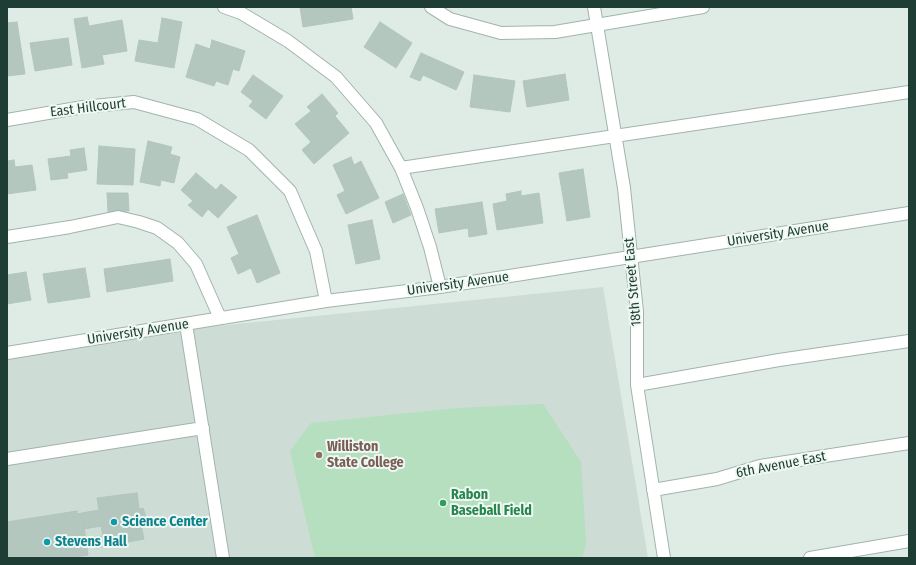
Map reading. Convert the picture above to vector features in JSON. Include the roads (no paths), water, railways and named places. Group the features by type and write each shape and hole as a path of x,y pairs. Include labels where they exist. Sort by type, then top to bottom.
{"street":[{"path":"224,7 241,13 288,41 336,77 376,123 401,168 417,208 430,247 440,288"},
{"path":"430,7 450,19 501,33 555,32 703,7"},
{"name":"18th Street East","path":"594,7 624,188 637,312 637,385 664,558"},
{"path":"401,168 909,92"},
{"name":"East Hillcourt","path":"7,120 83,107 134,102 196,119 249,150 290,191 316,251 326,301"},
{"name":"University Avenue","path":"7,353 326,301 440,288 909,213"},
{"path":"7,237 70,227 118,217 157,228 178,243 196,264 220,318"},
{"path":"186,324 223,558"},
{"path":"637,385 779,360 909,341"},
{"path":"7,459 203,428"},
{"name":"6th Avenue East","path":"653,490 717,479 760,466 909,443"},
{"path":"810,558 909,541"}],"place":[{"name":"Williston State College","path":"319,455"},
{"name":"Rabon Baseball Field","path":"443,503"},
{"name":"Science Center","path":"114,522"},
{"name":"Stevens Hall","path":"47,542"}]}
